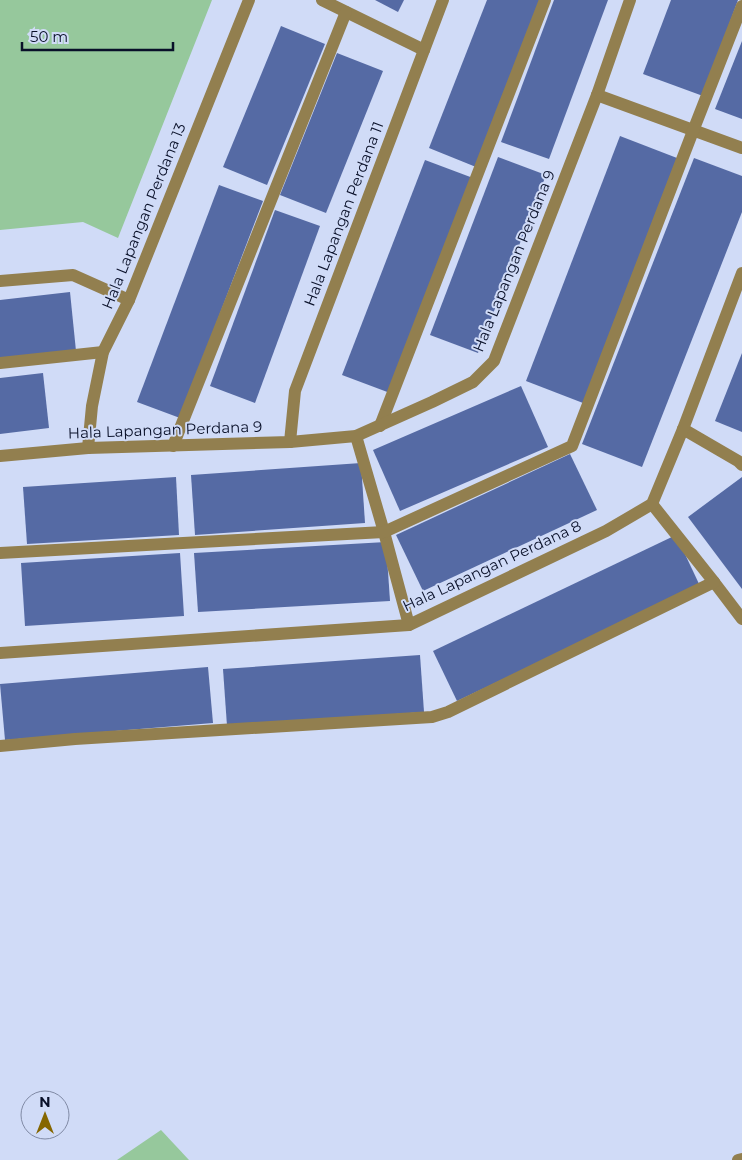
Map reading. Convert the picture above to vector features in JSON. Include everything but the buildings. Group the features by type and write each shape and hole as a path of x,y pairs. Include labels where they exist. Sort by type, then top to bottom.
{"street":[{"name":"Hala Lapangan Perdana 13","path":"88,448 92,406 103,352 129,300 249,0"},
{"path":"322,0 424,50"},
{"name":"Hala Lapangan Perdana 11","path":"290,442 294,391 443,0"},
{"path":"380,426 545,0"},
{"name":"Hala Lapangan Perdana 9","path":"0,456 88,448 290,442 356,436 473,382 494,361 597,95 630,0"},
{"path":"0,552 384,532 572,446 742,6"},
{"path":"173,446 346,12"},
{"path":"597,95 742,148"},
{"path":"742,273 683,429 652,504 742,619"},
{"path":"0,281 73,275 129,300"},
{"path":"0,363 103,352"},
{"path":"683,429 742,465"},
{"path":"356,436 409,625"},
{"name":"Hala Lapangan Perdana 8","path":"0,653 409,625 606,530 652,504"},
{"path":"0,746 75,739 432,717 448,712 714,582"},
{"path":"738,1160 742,1159"}],"green space":[{"path":"0,0 212,0 118,238 83,222 0,230"},
{"path":"161,1130 189,1160 117,1160"}]}
